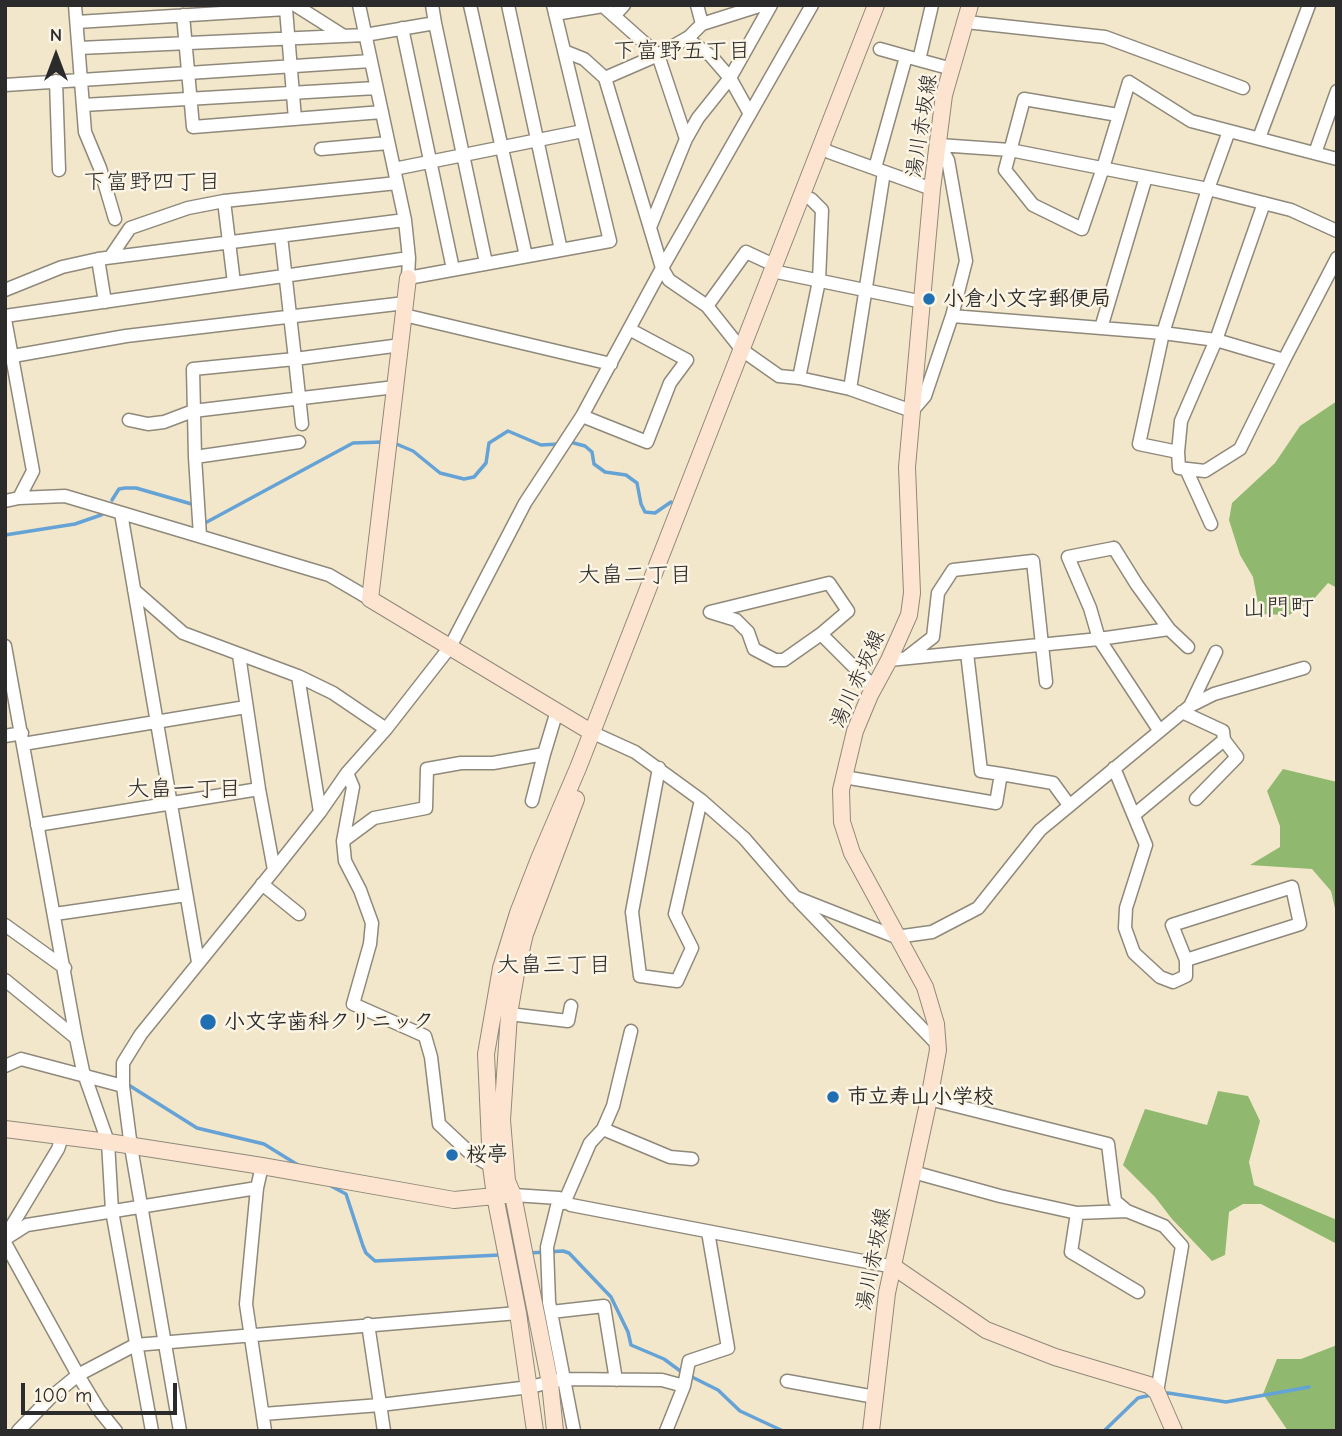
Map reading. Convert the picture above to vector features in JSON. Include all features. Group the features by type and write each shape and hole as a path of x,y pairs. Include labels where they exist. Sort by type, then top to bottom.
{"street":[{"path":"75,5 85,132 100,168 115,219"},
{"path":"295,5 344,36"},
{"path":"359,5 405,220 409,258 370,599"},
{"path":"432,5 486,262"},
{"path":"470,5 526,256"},
{"path":"508,5 561,250"},
{"path":"614,16 624,5"},
{"path":"697,5 702,24"},
{"path":"605,78 658,55 684,40 702,24 762,5"},
{"path":"650,225 686,139 698,118 730,78 771,5"},
{"path":"180,1431 131,1147 123,1063 141,1034 450,647 525,503 582,416 662,268 812,5"},
{"path":"776,270 811,199 825,149 876,5"},
{"path":"575,1431 556,1381 524,1253 513,1195 507,1181 502,1119 509,1014 525,934 596,734 776,270 886,5"},
{"path":"850,389 879,170 912,58 932,5"},
{"name":"湯川赤坂線","path":"871,1431 887,1293 929,1099 937,1044 936,1024 925,987 852,853 842,822 841,790 855,731 874,687 898,659 909,615 912,593 907,467 932,189 944,95 970,5"},
{"path":"1259,138 1309,5"},
{"path":"408,278 610,241 564,51 557,8 603,6 658,55 686,139"},
{"path":"77,22 151,11 183,15 286,9 296,119"},
{"path":"183,15 193,127 382,112"},
{"path":"966,22 1105,37 1243,88"},
{"path":"79,48 365,35 435,23"},
{"path":"402,28 453,269"},
{"path":"684,40 711,56 730,78 750,114"},
{"path":"880,49 952,69"},
{"path":"564,51 584,59 605,78 662,268 669,279 707,306 746,352 779,376 850,389 912,411 925,396 952,316 966,261 947,160 939,145"},
{"path":"5,85 371,61"},
{"path":"56,81 59,170"},
{"path":"1118,115 1024,99 1005,170 1033,205 1082,229 1129,82 1191,121 1337,159"},
{"path":"83,105 376,88"},
{"path":"1315,153 1337,91"},
{"path":"394,169 583,131"},
{"path":"1178,452 1139,444 1163,333 1229,131"},
{"path":"321,149 388,143"},
{"path":"939,145 1010,150 1208,189 1292,210 1337,231"},
{"path":"825,149 932,189"},
{"path":"1101,328 1146,177"},
{"path":"105,302 104,258 130,228 188,208 224,201 397,183"},
{"path":"799,378 819,281 822,211 811,199"},
{"path":"224,201 234,284"},
{"path":"1264,203 1216,340 1181,421 1179,468 1205,471 1240,449 1337,258"},
{"path":"5,290 62,267 104,258 405,220"},
{"path":"281,236 302,424"},
{"path":"707,306 746,252 776,270 923,302"},
{"path":"19,498 33,471 5,317 409,258"},
{"path":"13,356 126,337 290,316 405,309 611,364"},
{"path":"952,316 1163,333 1216,340 1284,360"},
{"path":"582,416 647,442 670,383 687,360 629,329"},
{"path":"201,536 195,457 193,369 401,345"},
{"path":"129,420 148,424 193,411 395,387"},
{"path":"195,457 299,442"},
{"path":"1186,469 1211,524"},
{"path":"5,501 65,496 329,575 596,734 635,751 701,800 744,838 795,897 937,1044"},
{"path":"121,513 198,962"},
{"path":"1159,730 1099,639 1090,608 1068,557 1114,548 1169,629 1188,647"},
{"path":"898,659 933,637 938,593 953,570 1033,561 1046,682"},
{"path":"829,583 848,611 821,634 784,660 775,660 754,649 748,632 736,620 710,612 829,583"},
{"path":"134,590 183,634 298,676 333,693 386,729"},
{"path":"898,659 1099,639 1169,629"},
{"path":"821,634 874,687"},
{"path":"5,646 76,1038 108,1142 112,1211 152,1431"},
{"path":"1186,709 1216,652"},
{"path":"967,653 981,771 1054,783 1069,805"},
{"path":"239,655 274,870"},
{"path":"795,897 896,937 932,932 978,908 1040,830 1186,709 1214,694 1304,668"},
{"path":"298,676 320,812"},
{"path":"5,736 23,738 158,722 246,707"},
{"path":"1186,709 1223,731 1224,740 1237,757 1196,799"},
{"path":"531,801 557,711"},
{"path":"535,1431 518,1313 491,1166 486,1054 500,975 518,913 596,734"},
{"path":"1134,815 1224,740"},
{"path":"343,841 374,818 426,808 428,769 461,763 493,763 544,754"},
{"path":"659,768 632,912 640,976 677,981 692,948 675,914 701,800"},
{"path":"1114,768 1146,845 1126,908 1125,928 1135,953 1160,977 1174,982 1186,976 1186,960 1172,925 1292,887 1300,924 1186,960"},
{"path":"347,773 353,787 343,841 345,861 360,890 372,923 370,944 353,1004 425,1036 431,1057 439,1124 471,1154 491,1166"},
{"path":"844,777 996,803 1000,774"},
{"path":"37,825 259,789"},
{"path":"262,884 299,914"},
{"path":"55,914 186,895"},
{"path":"5,925 65,968"},
{"path":"5,980 76,1038"},
{"path":"509,1014 568,1021 570,1006"},
{"path":"555,1431 556,1381 548,1253 561,1200 590,1143 603,1129 613,1106 631,1031"},
{"path":"5,1066 21,1059 123,1082"},
{"path":"929,1099 1108,1144 1115,1201 1126,1211 1164,1227 1182,1246 1158,1395"},
{"path":"5,1129 262,1166 454,1200 513,1195 561,1200 708,1232 894,1267 986,1330 1055,1357 1138,1381 1158,1395 1174,1431"},
{"path":"603,1129 670,1157 692,1159"},
{"path":"5,1240 58,1149 62,1137"},
{"path":"262,1166 257,1188 246,1304 265,1431"},
{"path":"914,1172 1000,1196 1077,1213 1126,1211"},
{"path":"5,1240 27,1225 257,1188"},
{"path":"1077,1213 1071,1252 1138,1292"},
{"path":"666,1431 684,1384 689,1361 728,1348 708,1232"},
{"path":"5,1240 78,1375 99,1410 116,1431"},
{"path":"551,1312 604,1306 617,1380"},
{"path":"18,1431 50,1398 78,1375 135,1345 518,1313"},
{"path":"368,1324 384,1431"},
{"path":"263,1415 380,1405 530,1387 556,1381 662,1380 684,1384"},
{"path":"787,1381 875,1397"}],"green space":[{"path":"1337,401 1337,588 1328,583 1313,600 1289,615 1260,614 1253,577 1240,555 1229,520 1232,503 1275,463 1300,426"},
{"path":"1283,769 1337,782 1337,917 1331,891 1312,869 1250,865 1280,847 1280,826 1267,791"},
{"path":"1218,1091 1248,1096 1260,1121 1249,1162 1254,1185 1337,1220 1337,1244 1261,1204 1243,1204 1229,1212 1225,1255 1212,1261 1123,1165 1145,1109 1207,1125"},
{"path":"1337,1345 1337,1431 1288,1431 1263,1394 1277,1359 1301,1359"}],"waterway":[{"path":"394,443 413,451 440,473 464,479 474,477 486,463 489,443 508,431 541,445 559,444"},
{"path":"204,520 205,523 353,443 383,442"},
{"path":"570,442 585,446 592,452 594,464 605,472 626,475 637,483 645,512 655,513 671,502"},
{"path":"112,500 119,489 136,488 195,505"},
{"path":"5,535 75,524 105,512"},
{"path":"127,1084 197,1128 264,1144 298,1165"},
{"path":"331,1186 346,1194 366,1253 375,1261 500,1255"},
{"path":"529,1253 569,1253 611,1297 628,1332 631,1345 664,1359 683,1373"},
{"path":"690,1376 718,1390 740,1411 783,1431"},
{"path":"1162,1394 1226,1402 1309,1387"},
{"path":"1104,1431 1138,1398 1151,1395"}],"place":[{"name":"小倉小文字郵便局","path":"929,299"},
{"name":"小文字歯科クリニック","path":"208,1022"},
{"name":"市立寿山小学校","path":"833,1097"},
{"name":"桜亭","path":"452,1155"}],"district":[{"name":"下富野五丁目","path":"682,51"},
{"name":"下富野四丁目","path":"152,182"},
{"name":"大畠二丁目","path":"635,575"},
{"name":"山門町","path":"1278,608"},
{"name":"大畠一丁目","path":"184,789"},
{"name":"大畠三丁目","path":"554,965"}]}
